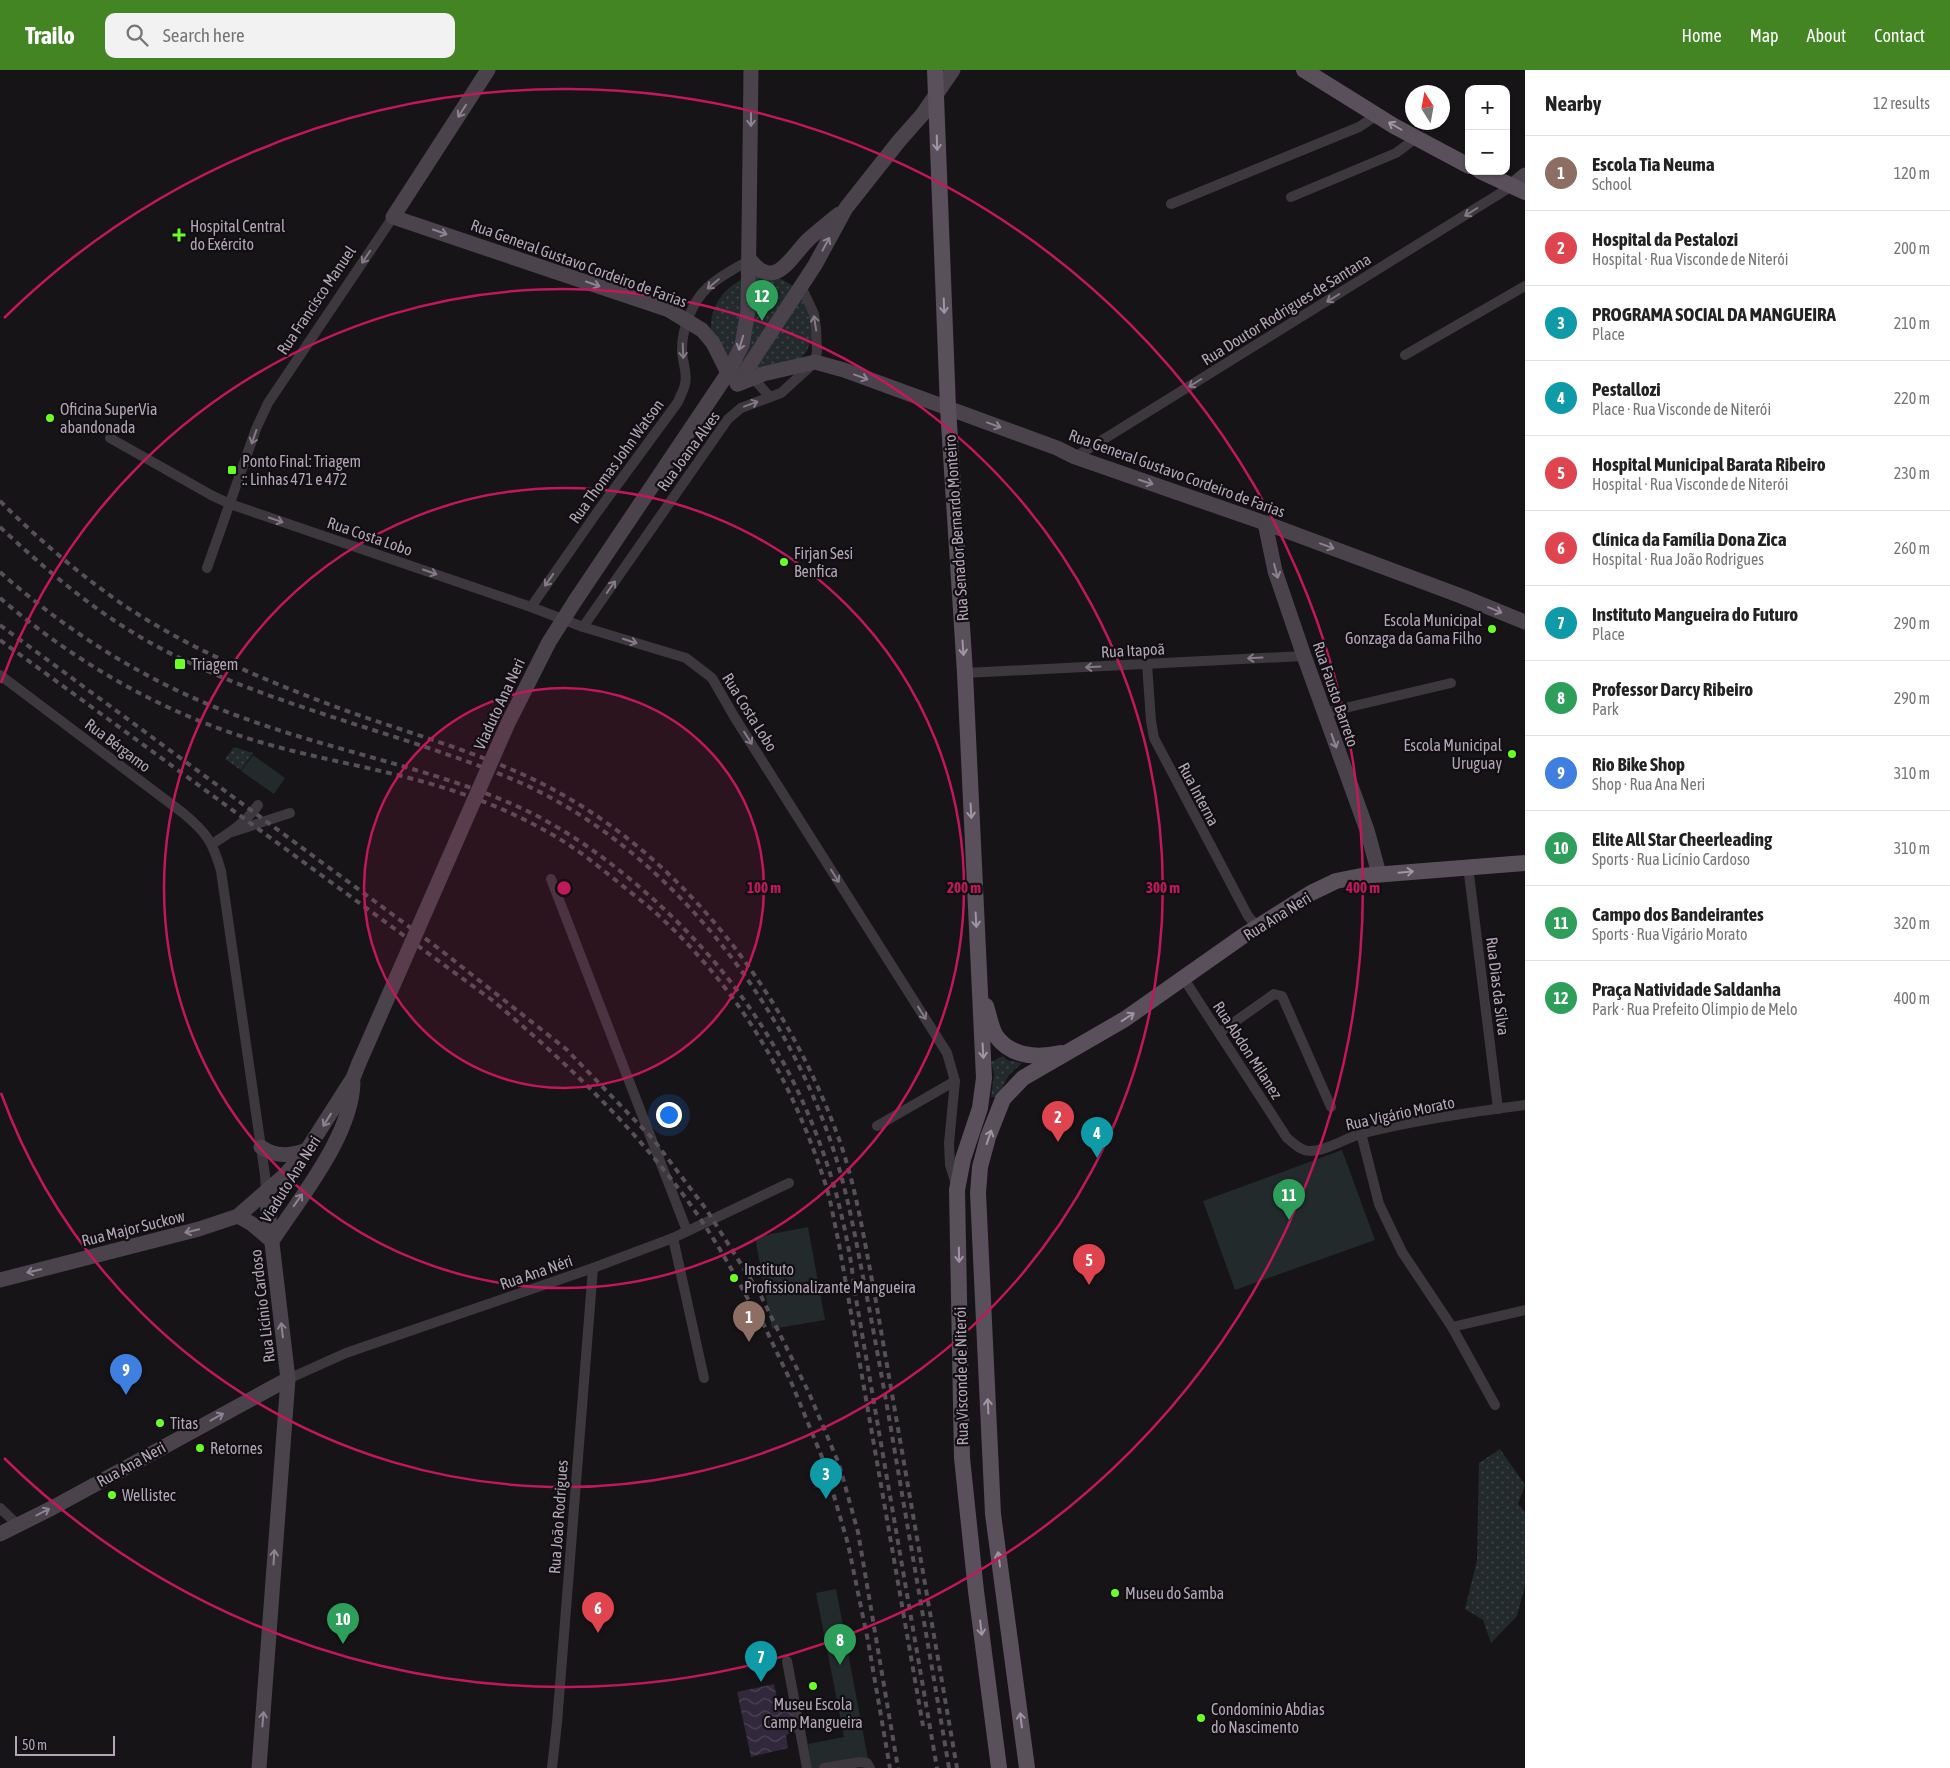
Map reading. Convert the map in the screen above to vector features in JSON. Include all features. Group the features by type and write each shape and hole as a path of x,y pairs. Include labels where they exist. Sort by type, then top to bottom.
{"main road":[{"name":"Rua Francisco Manuel","path":"393,217 488,70"},
{"path":"733,378 748,312 751,70"},
{"name":"Rua Senador Bernardo Monteiro","path":"935,70 948,408 965,673 980,985"},
{"path":"733,378 815,265 846,208 899,141 922,116 953,70"},
{"path":"1304,70 1376,115 1465,164"},
{"path":"1489,175 1519,189 1525,175"},
{"path":"750,260 758,270 778,272 808,240 846,208"},
{"name":"Rua General Gustavo Cordeiro de Farias","path":"393,217 669,310 702,330 713,344 733,378"},
{"name":"Rua General Gustavo Cordeiro de Farias","path":"815,362 844,370 1057,448 1076,457 1265,523 1461,596 1525,622"},
{"path":"733,378 753,378 815,362"},
{"name":"Viaduto Ana Neri","path":"266,1192 285,1175 307,1150 353,1078 508,724 549,642 705,406 733,378"},
{"name":"Rua Fausto Barreto","path":"1265,523 1275,571 1367,830 1379,874"},
{"name":"Rua Ana Neri","path":"1086,1043 1125,1019 1258,927 1311,893 1336,881 1350,877 1379,874 1525,863"},
{"path":"980,985 996,1035 1006,1046 1024,1056 1059,1053 1086,1043"},
{"name":"Rua Visconde de Niterói","path":"980,985 984,1078 980,1108 962,1159 957,1190 962,1458 999,1768"},
{"name":"Rua Visconde de Niterói","path":"1027,1768 992,1495 978,1193 980,1167 988,1137 1003,1100 1023,1078 1086,1043"},
{"name":"Viaduto Ana Neri","path":"272,1241 325,1162 350,1104 353,1078"},
{"path":"261,1146 277,1154 297,1154 307,1150"},
{"name":"Rua Licínio Cardoso","path":"259,1768 288,1379 266,1192"},
{"name":"Rua Major Suckow","path":"0,1280 200,1229 238,1216 266,1192"},
{"path":"238,1216 252,1224 272,1241"},
{"name":"Rua Ana Neri","path":"0,1534 288,1379"},
{"path":"962,1458 990,1454"},
{"path":"966,1495 992,1495"}],"street":[{"path":"1171,204 1359,127 1376,115"},
{"path":"1291,197 1396,153 1416,138"},
{"name":"Rua Doutor Rodrigues de Santana","path":"1076,457 1519,189"},
{"name":"Rua Francisco Manuel","path":"207,568 259,422 268,403 393,217"},
{"path":"687,320 707,288 750,260"},
{"path":"801,286 814,314 817,351 815,362"},
{"path":"1405,355 1525,286"},
{"name":"Rua Thomas John Watson","path":"531,607 678,402 686,382 682,351 687,320"},
{"name":"Rua Joana Alves","path":"583,627 728,419 741,408 781,393 815,362"},
{"path":"753,378 770,398"},
{"name":"Rua Costa Lobo","path":"110,438 230,504 531,607 583,627 686,658 699,666 712,678 735,718 947,1053 955,1081 949,1143 950,1165 957,1190"},
{"name":"Rua Itapoã","path":"965,673 1304,656"},
{"name":"Rua Interna","path":"1147,664 1154,738 1248,916 1258,927"},
{"name":"Rua Bérgamo","path":"0,675 183,813 204,832 212,844"},
{"path":"1324,713 1451,683"},
{"path":"212,844 232,832 251,816 258,805"},
{"path":"232,832 290,813"},
{"name":"Rua Licínio Cardoso","path":"212,844 221,871 266,1192"},
{"name":"Rua Dias da Silva","path":"1468,866 1498,1109"},
{"path":"551,879 688,1231"},
{"name":"Rua Abdon Milanez","path":"1184,979 1287,1138"},
{"path":"1219,1033 1274,994 1282,996 1331,1107"},
{"path":"877,1126 955,1081"},
{"name":"Rua Vigário Morato","path":"1287,1138 1301,1149 1310,1151 1361,1133 1525,1105"},
{"path":"1361,1133 1379,1204 1402,1252 1452,1327 1495,1405"},
{"name":"Rua Ana Néri","path":"288,1379 346,1353 593,1268 673,1238 789,1183"},
{"path":"673,1238 704,1378"},
{"name":"Rua João Rodrigues","path":"552,1768 558,1723 593,1268"},
{"path":"1452,1327 1525,1310"},
{"path":"0,1508 18,1525"},
{"path":"787,1661 807,1768"},
{"path":"824,1768 860,1762 867,1763 870,1768"}],"shaded area":[{"path":"766,275 779,278 795,287 812,313 812,337 807,351 794,366 781,374 730,366 716,342 711,328 711,320 716,304 732,285 749,277"},
{"path":"234,747 253,753 241,770 225,759"},
{"path":"253,755 285,778 274,794 241,771"},
{"path":"1003,1056 1007,1060 1022,1063 1008,1076 998,1097 991,1097 994,1074 991,1062"},
{"path":"1342,1150 1375,1240 1235,1290 1203,1201"},
{"path":"808,1227 825,1320 772,1329 755,1237"},
{"path":"1500,1449 1525,1485 1518,1504 1525,1512 1525,1585 1517,1616 1491,1643 1483,1620 1465,1609 1477,1560 1479,1463"},
{"path":"836,1589 868,1759 823,1768 812,1768 808,1744 844,1737 816,1593"}],"water":[{"path":"774,1684 778,1703 791,1701 798,1732 786,1735 788,1748 751,1757 737,1692"}],"railway":[{"path":"0,501 45,543 92,582 125,606 205,652 290,689 347,711 459,749 502,766 524,775 577,803 627,838 673,878 714,922 751,971 784,1022 813,1076 836,1131 849,1171 875,1296 957,1768"},
{"path":"0,527 53,574 109,617 149,642 193,665 285,701 473,764 519,782 574,811 626,849 675,892 719,941 758,995 791,1051 819,1109 839,1168 852,1222 891,1429 949,1768"},
{"path":"0,572 54,616 83,636 142,673 174,689 271,728 472,788 524,809 561,829 595,852 644,891 678,923 738,991 763,1028 785,1066 805,1107 822,1149 836,1193 849,1251 937,1768"},
{"path":"0,598 29,622 90,665 122,684 190,717 260,742 432,784 520,817 578,851 648,906 687,943 714,974 739,1006 761,1040 780,1075 798,1111 827,1189 839,1244 923,1726"},
{"path":"0,625 438,948 566,1049 653,1139 706,1209 760,1294 809,1393 839,1464 858,1532 898,1768"},
{"path":"0,640 492,1000 572,1071 622,1122 669,1176 709,1231 758,1318 761,1319 792,1384 824,1462 848,1544 868,1641 890,1768"}],"place":[{"name":"Hospital Central do Exército","path":"179,235"},
{"name":"Praça Natividade Saldanha","path":"762,321"},
{"name":"Oficina SuperVia abandonada","path":"50,418"},
{"name":"Ponto Final: Triagem :: Linhas 471 e 472","path":"232,470"},
{"name":"Firjan Sesi Benfica","path":"784,562"},
{"name":"Escola Municipal Gonzaga da Gama Filho","path":"1492,629"},
{"name":"Triagem","path":"180,664"},
{"name":"Escola Municipal Uruguay","path":"1512,754"},
{"name":"Hospital da Pestalozi","path":"1058,1142"},
{"name":"Pestallozi","path":"1097,1158"},
{"name":"Campo dos Bandeirantes","path":"1289,1220"},
{"name":"Instituto Profissionalizante Mangueira","path":"734,1278"},
{"name":"Hospital Municipal Barata Ribeiro","path":"1089,1285"},
{"name":"Escola Tia Neuma","path":"749,1342"},
{"name":"Rio Bike Shop","path":"126,1395"},
{"name":"Titas","path":"160,1423"},
{"name":"Retornes","path":"200,1448"},
{"name":"Wellistec","path":"112,1495"},
{"name":"PROGRAMA SOCIAL DA MANGUEIRA","path":"826,1499"},
{"name":"Museu do Samba","path":"1115,1593"},
{"name":"Clínica da Família Dona Zica","path":"598,1633"},
{"name":"Elite All Star Cheerleading","path":"343,1644"},
{"name":"Professor Darcy Ribeiro","path":"840,1665"},
{"name":"Instituto Mangueira do Futuro","path":"761,1682"},
{"name":"Museu Escola Camp Mangueira","path":"813,1686"},
{"name":"Condomínio Abdias do Nascimento","path":"1201,1718"}]}
